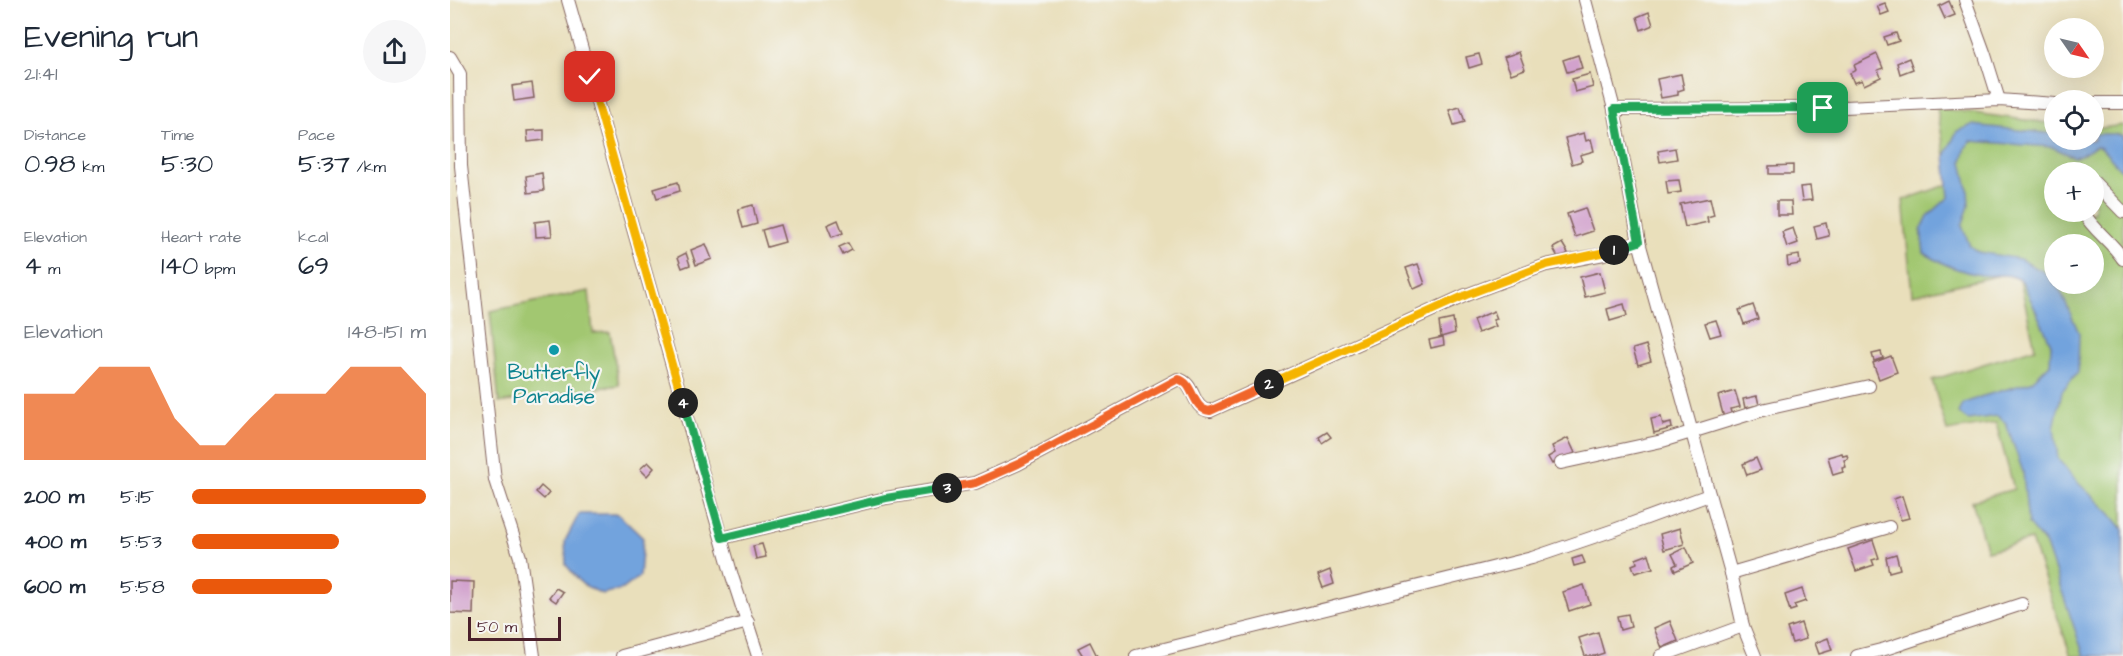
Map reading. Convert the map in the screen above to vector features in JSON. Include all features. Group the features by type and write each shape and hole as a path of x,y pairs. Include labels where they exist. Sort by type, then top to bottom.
{"street":[{"path":"568,0 758,656"},
{"path":"1586,0 1614,109 1639,242 1731,573 1743,626 1755,656"},
{"path":"1965,0 1986,55 1999,100"},
{"path":"450,57 460,74 461,166 495,480 520,557 534,656"},
{"path":"1614,109 1823,108 1999,100 2044,103"},
{"path":"2104,103 2123,103"},
{"path":"2104,192 2123,212"},
{"path":"2089,222 2115,246 2123,259"},
{"path":"722,538 886,498 975,483 1018,464 1178,379 1189,385 1199,406 1204,411 1210,411 1466,295 1546,265 1604,254 1639,242"},
{"path":"1561,463 1691,433 1766,410 1869,386"},
{"path":"1136,656 1532,558 1614,531 1709,495"},
{"path":"1731,573 1889,527"},
{"path":"1857,656 2022,604"},
{"path":"622,656 748,622"},
{"path":"1661,656 1743,626"}],"green space":[{"path":"1937,108 2044,123 2044,150 2104,150 2104,128 2123,125 2123,656 2071,656 2031,540 1987,551 1972,501 2014,489 1996,423 1947,431 1932,380 2035,348 2018,271 1912,295 1903,200 1950,184"},
{"name":"Butterfly Paradise","path":"589,291 593,333 610,332 619,385 499,403 490,311"}],"water":[{"path":"1972,125 2044,133 2044,146 1971,141 1966,147 1962,161 1969,206 1962,226 1970,246 1978,252 2020,259 2044,272 2044,294 2062,294 2079,333 2078,372 2062,391 2054,428 2058,459 2123,529 2123,656 2084,656 2046,545 2028,524 2023,472 2006,423 1997,416 1968,420 1958,413 1962,404 2031,382 2050,364 2051,344 2022,281 2007,275 1981,275 1966,272 1924,253 1921,230 1928,216 1949,197 1945,156 1957,131"},
{"path":"2104,134 2123,136 2123,172 2103,150"},
{"path":"2059,150 2090,150 2080,156 2074,157"},
{"path":"579,514 618,514 643,538 640,576 623,589 602,594 582,584 566,565 565,541"}],"building":[{"path":"1949,1 1955,15 1945,19 1939,6"},
{"path":"1885,3 1889,12 1881,15 1877,6"},
{"path":"1649,12 1653,25 1641,30 1637,17"},
{"path":"1896,33 1899,41 1887,45 1884,37"},
{"path":"1519,52 1525,69 1511,74 1504,57"},
{"path":"1479,54 1482,64 1469,68 1466,57"},
{"path":"1877,54 1883,68 1878,70 1881,77 1864,85 1862,80 1854,83 1850,73 1856,70 1854,65"},
{"path":"1578,55 1582,68 1567,72 1563,60"},
{"path":"1909,58 1913,69 1900,74 1897,63"},
{"path":"1590,74 1593,87 1575,92 1572,79"},
{"path":"1681,74 1684,89 1678,91 1678,95 1661,98 1657,79"},
{"path":"532,83 534,98 514,101 512,86"},
{"path":"1460,107 1465,122 1454,125 1449,110"},
{"path":"544,130 544,140 528,142 527,131"},
{"path":"1584,133 1586,141 1591,139 1594,151 1580,155 1582,161 1572,164 1565,138"},
{"path":"1675,148 1677,159 1660,162 1658,151"},
{"path":"1793,165 1793,174 1769,174 1769,166"},
{"path":"542,173 544,191 528,193 526,176"},
{"path":"1679,180 1681,192 1668,194 1666,181"},
{"path":"678,182 680,191 657,198 654,189"},
{"path":"1810,186 1812,200 1802,201 1800,187"},
{"path":"1710,198 1714,215 1707,217 1708,222 1685,227 1680,204"},
{"path":"1777,201 1791,201 1792,215 1777,215"},
{"path":"753,205 757,224 743,228 738,209"},
{"path":"1585,208 1593,231 1575,237 1567,214"},
{"path":"550,220 552,236 536,237 535,222"},
{"path":"838,220 843,233 832,237 827,225"},
{"path":"1826,223 1829,236 1817,239 1814,226"},
{"path":"780,225 785,242 767,247 762,230"},
{"path":"1793,228 1798,243 1787,247 1782,232"},
{"path":"848,243 852,250 843,255 839,247"},
{"path":"1562,243 1568,253 1559,259 1553,248"},
{"path":"706,244 712,259 696,265 691,250"},
{"path":"686,253 690,265 682,268 678,257"},
{"path":"1799,255 1800,264 1788,266 1787,257"},
{"path":"1418,264 1425,284 1414,289 1406,268"},
{"path":"1600,272 1605,292 1585,297 1580,277"},
{"path":"1624,304 1627,316 1610,321 1607,309"},
{"path":"1753,305 1758,319 1744,324 1739,310"},
{"path":"1494,311 1497,319 1493,320 1496,326 1478,333 1473,320"},
{"path":"1453,319 1455,333 1441,337 1439,322"},
{"path":"1716,320 1721,334 1710,337 1705,323"},
{"path":"1443,337 1444,345 1431,348 1429,340"},
{"path":"1646,345 1651,361 1638,365 1633,349"},
{"path":"1881,352 1883,358 1874,361 1872,354"},
{"path":"1891,356 1897,372 1879,379 1873,363"},
{"path":"1735,391 1740,407 1730,409 1732,416 1724,418 1718,396"},
{"path":"1757,396 1759,405 1745,408 1743,399"},
{"path":"1661,417 1663,425 1671,423 1672,428 1654,433 1651,419"},
{"path":"1327,432 1331,437 1322,443 1319,437"},
{"path":"1568,438 1575,453 1552,464 1548,457 1555,453 1552,446"},
{"path":"1842,453 1843,456 1847,455 1848,459 1844,460 1846,467 1842,468 1843,472 1833,475 1828,457"},
{"path":"1756,458 1761,470 1747,475 1743,464"},
{"path":"648,462 654,468 647,476 640,469"},
{"path":"541,486 549,493 544,499 536,492"},
{"path":"1902,496 1909,518 1901,520 1894,499"},
{"path":"1680,528 1684,544 1664,550 1660,534"},
{"path":"1873,540 1879,558 1872,560 1874,565 1856,571 1848,549"},
{"path":"762,544 766,557 756,559 753,546"},
{"path":"1686,547 1693,563 1675,571 1673,566 1677,564 1672,554"},
{"path":"1649,554 1653,568 1635,573 1632,565 1637,563 1636,559"},
{"path":"1896,554 1900,569 1889,572 1886,557"},
{"path":"1582,556 1585,563 1574,566 1572,559"},
{"path":"1330,570 1334,584 1323,588 1318,575"},
{"path":"450,581 474,582 473,614 450,613"},
{"path":"1584,585 1590,604 1569,611 1563,592"},
{"path":"556,588 563,592 556,602 549,597"},
{"path":"1802,589 1806,601 1794,605 1796,609 1790,611 1785,595"},
{"path":"1628,614 1631,627 1620,630 1617,616"},
{"path":"1670,621 1678,641 1662,648 1654,628"},
{"path":"1801,623 1806,639 1792,643 1787,628"},
{"path":"1598,632 1604,653 1585,656 1579,638"},
{"path":"1828,638 1832,650 1819,654 1815,643"},
{"path":"1090,642 1097,656 1083,656 1078,648"}],"place":[{"name":"Butterfly Paradise","path":"554,350"}],"route":[{"path":"590,77 722,538 886,498 975,483 1018,464 1178,379 1189,385 1199,406 1204,411 1210,411 1466,295 1546,265 1604,254 1639,242 1614,109 1823,108"}]}
